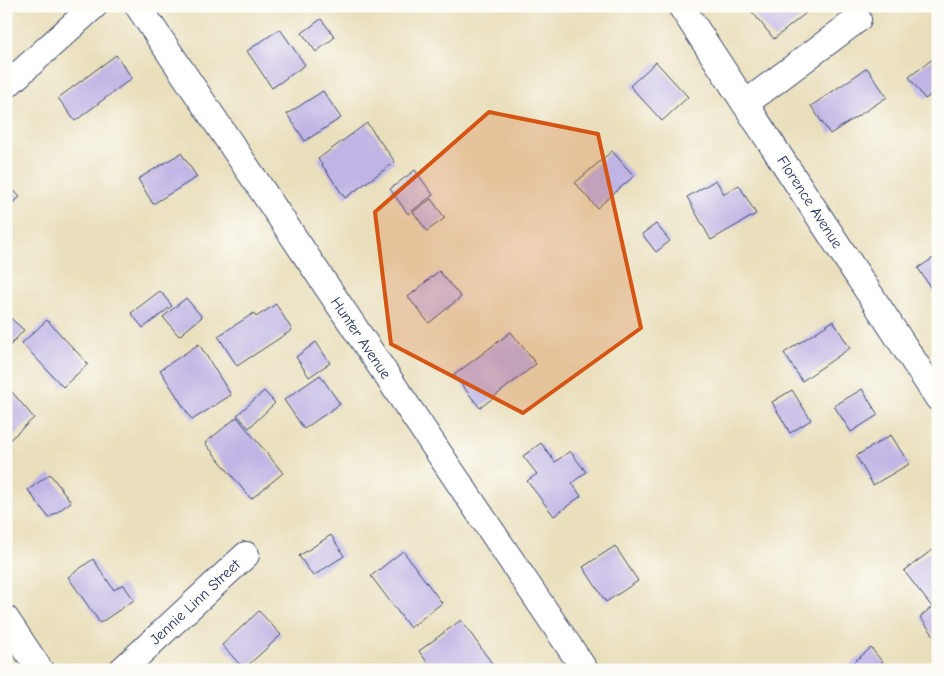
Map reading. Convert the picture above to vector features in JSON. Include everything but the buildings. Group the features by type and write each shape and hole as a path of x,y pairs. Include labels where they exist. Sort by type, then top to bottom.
{"street":[{"path":"6,86 94,6"},
{"name":"Hunter Avenue","path":"138,6 584,670"},
{"name":"Florence Avenue","path":"681,6 938,398"},
{"path":"746,103 858,19"},
{"name":"Jennie Linn Street","path":"122,670 246,555"},
{"path":"6,618 40,670"}],"highlighted area":[{"path":"489,112 598,134 641,328 523,413 391,344 375,212"}]}
